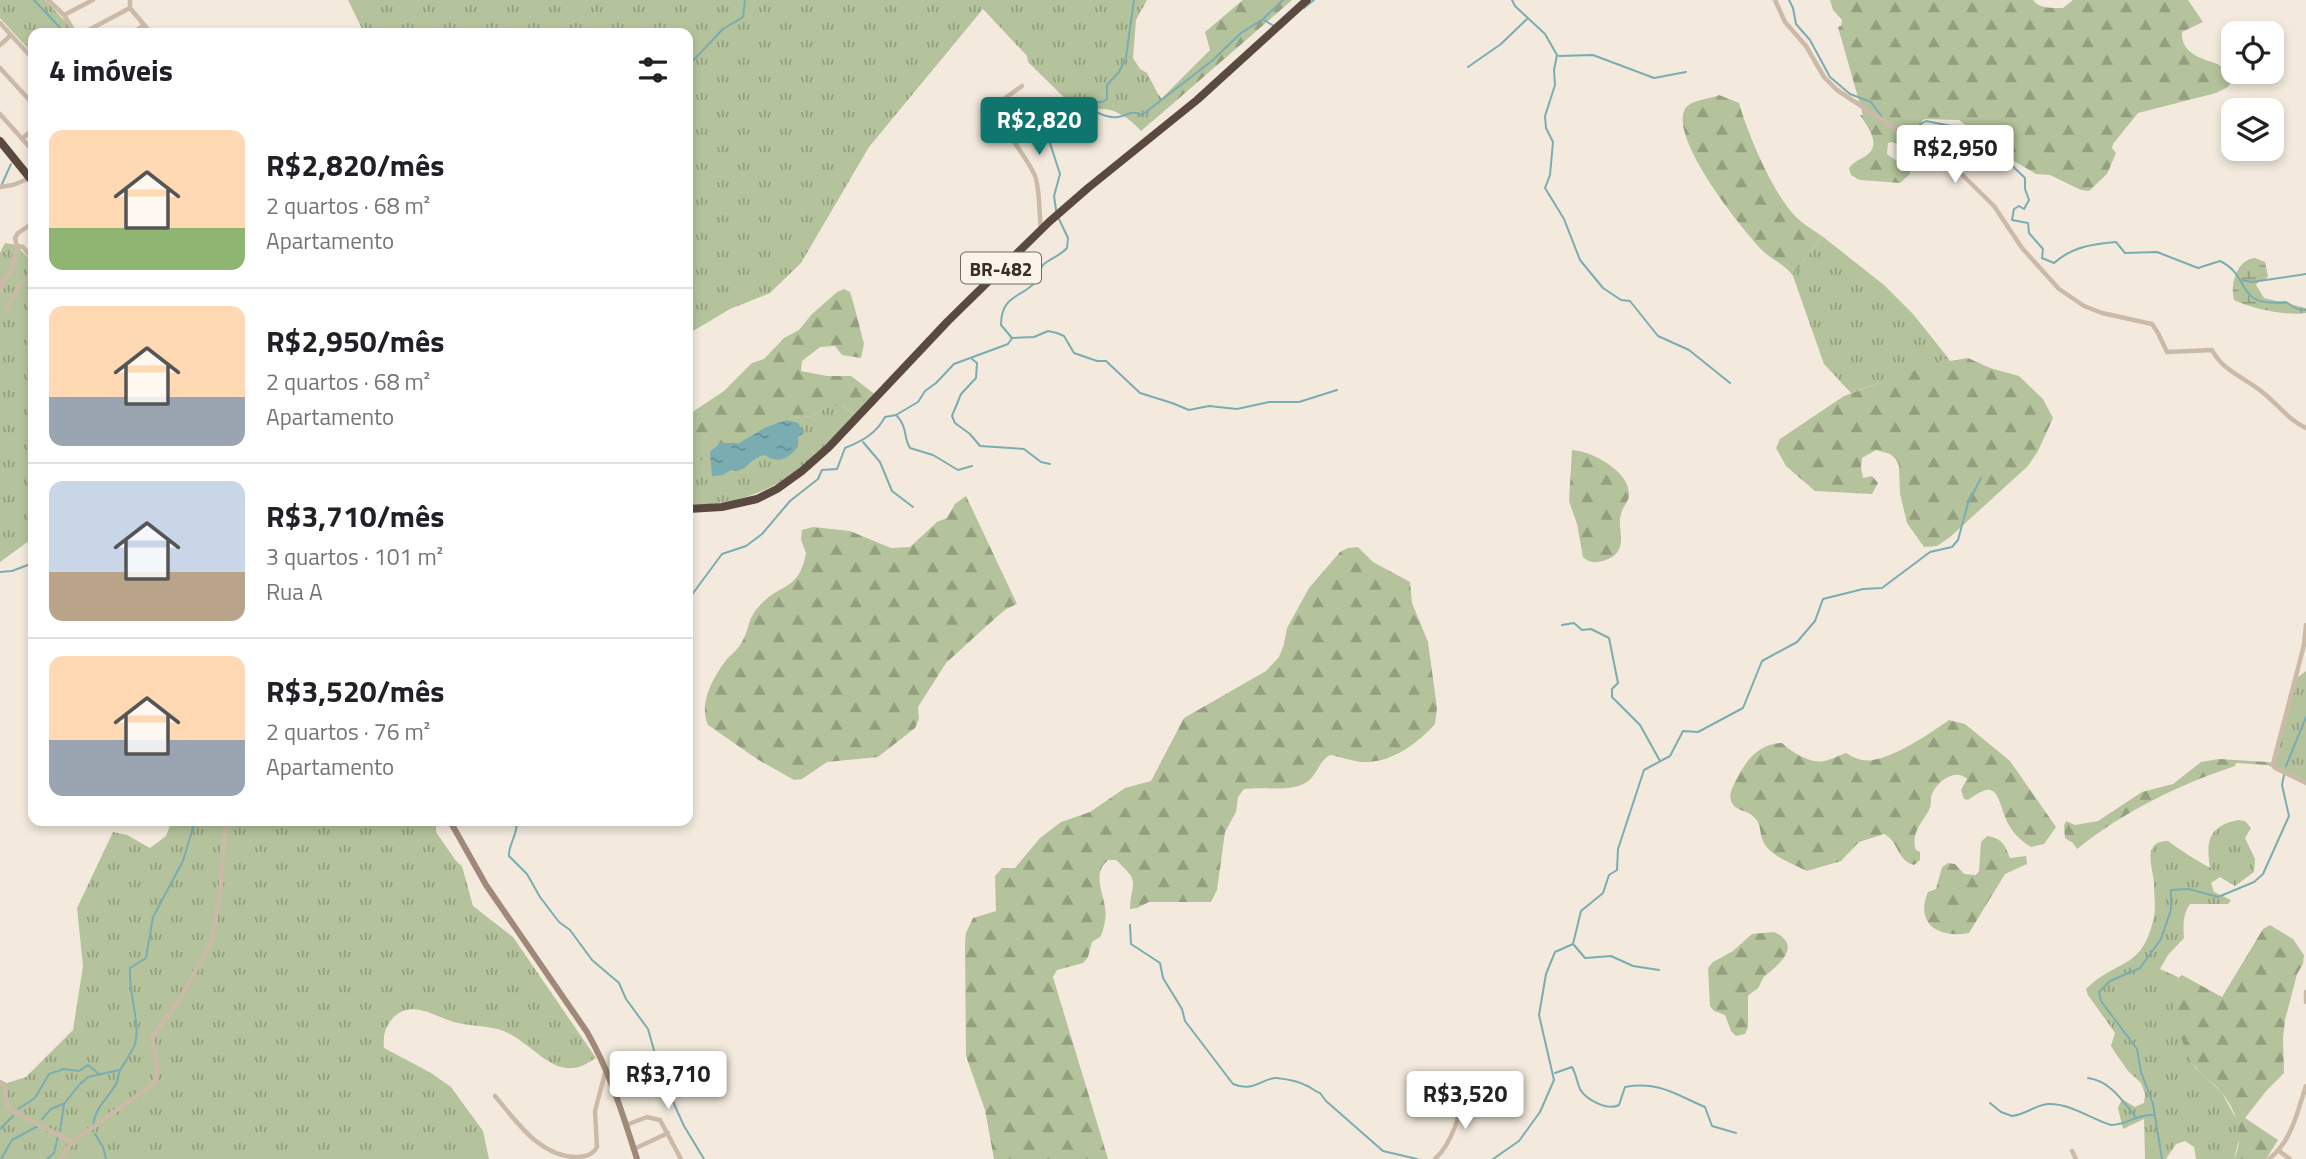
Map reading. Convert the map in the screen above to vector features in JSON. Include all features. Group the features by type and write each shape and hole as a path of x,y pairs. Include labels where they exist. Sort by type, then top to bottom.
{"highway":[{"name":"BR-482","path":"693,509 722,507 757,499 802,471 838,438 947,321 1041,230 1087,188 1197,100 1307,0"},
{"path":"0,141 28,175"}],"street":[{"path":"48,0 64,15 72,28"},
{"path":"64,15 93,0"},
{"path":"130,0 130,8 144,26 141,28"},
{"path":"1775,0 1785,22 1806,46 1824,77 1838,90 1896,129 1923,140 1936,149 1994,206 2022,248 2068,296 2102,313 2152,324 2167,352 2212,349 2221,364 2259,389 2287,416 2306,428"},
{"path":"92,28 130,8"},
{"path":"0,23 28,54"},
{"path":"0,45 11,35"},
{"path":"0,68 28,99"},
{"path":"1022,86 1004,99 1002,110 1015,144 1035,176 1041,230"},
{"path":"0,114 28,146"},
{"path":"22,139 28,134"},
{"path":"0,187 28,181"},
{"path":"0,292 2,283 11,271 17,247 15,238 28,226"},
{"path":"17,247 23,247 28,254"},
{"path":"6,309 20,284 28,278"},
{"path":"2306,625 2304,645 2273,764 2277,769 2306,783"},
{"path":"60,1159 72,1142 156,1082 157,1066 152,1037 179,1002 212,940 221,884 225,826"},
{"path":"453,826 486,885 587,1032 606,1069 637,1159"},
{"path":"2306,992 2306,1002"},
{"path":"495,1096 537,1144 556,1157 577,1157 595,1151 598,1139 595,1111 606,1069"},
{"path":"0,1082 4,1085 7,1105 11,1110 72,1142"},
{"path":"2269,1159 2279,1151 2292,1128 2304,1103 2306,1086"},
{"path":"1435,1159 1450,1142 1461,1105 1458,1093"},
{"path":"626,1125 647,1117 660,1120 680,1158"},
{"path":"634,1149 668,1133"},
{"path":"2072,1151 2076,1159"},
{"path":"2279,1151 2290,1159"}],"green space":[{"path":"0,0 45,0 70,28 28,28 28,49 0,18"},
{"path":"348,0 1147,0 1136,20 1133,58 1140,69 1147,73 1158,94 1169,107 1141,131 1115,112 1102,109 1077,110 1028,62 1027,56 983,9 869,147 801,263 770,293 730,309 693,331 693,28 362,28"},
{"path":"1243,0 1292,0 1169,107 1161,99 1210,50 1205,32"},
{"path":"1830,0 2033,0 2042,6 2063,8 2073,0 2188,0 2203,22 2182,32 2184,44 2191,52 2221,67 2221,84 2230,84 2216,93 2138,113 2113,144 2112,148 2116,153 2107,174 2089,191 2081,190 2050,175 2036,174 2007,157 1959,120 1925,119 1922,121 1924,139 1906,147 1888,143 1887,154 1898,162 1908,164 1910,174 1900,183 1860,180 1851,175 1849,168 1871,151 1873,140 1860,115 1863,115 1838,27 1841,26 1842,20 1833,10"},
{"path":"1719,95 1739,103 1748,131 1778,193 1795,216 1822,236 1793,276 1761,249 1738,222 1709,182 1687,140 1683,122 1685,109 1696,102"},
{"path":"1822,236 1884,285 1913,314 1949,359 1851,393 1824,364 1793,276"},
{"path":"5,243 16,245 28,258 28,542 0,562 0,253"},
{"path":"2255,258 2265,262 2268,276 2256,285 2264,298 2306,308 2306,313 2270,311 2234,300 2233,287 2239,268 2243,263"},
{"path":"844,289 850,292 864,344 861,358 842,355 835,346 820,347 802,361 801,371 827,376 851,376 876,395 856,415 842,406 828,406 812,416 792,418 766,427 739,443 719,443 701,460 693,456 693,412 724,391 752,363 764,359 784,338 799,330 812,314"},
{"path":"1948,358 1950,361 1968,358 1990,368 2019,376 2043,399 2053,418 2028,466 1937,546 1924,547 1907,523 1900,494 1899,466 1890,454 1876,450 1862,458 1863,478 1872,476 1878,483 1872,494 1815,491 1786,466 1776,448 1780,439 1844,396"},
{"path":"828,406 842,406 856,415 800,468 764,490 743,498 693,506 693,455 748,437 792,418 812,416"},
{"path":"1572,450 1599,458 1616,470 1627,486 1629,497 1620,520 1620,546 1612,557 1603,561 1593,562 1583,557 1577,524 1569,501"},
{"path":"966,496 1017,604 1006,609 946,663 918,707 919,719 915,728 878,757 827,762 802,779 794,780 757,759 708,725 705,717 706,699 717,673 742,642 756,610 799,574 806,553 801,540 802,530 813,527 850,531 891,548 910,547 937,522 947,518 955,504"},
{"path":"1358,547 1373,562 1410,582 1412,603 1428,642 1437,708 1435,724 1414,744 1387,758 1363,762 1330,755 1307,782 1300,785 1244,789 1238,797 1236,812 1225,832 1217,890 1211,902 1149,902 1130,909 1132,878 1116,860 1108,860 1099,877 1106,915 1101,936 1092,942 1088,957 1083,963 1057,970 1053,977 1108,1159 994,1159 985,1110 966,1056 965,942 973,918 996,911 995,876 1002,868 1015,868 1040,838 1061,822 1090,812 1125,788 1151,781 1184,718 1266,671 1279,657 1287,628 1309,588 1340,552"},
{"path":"2306,671 2306,781 2267,765 2267,762 2273,763 2294,680"},
{"path":"1949,720 1965,724 2010,761 2056,827 2044,844 2031,847 2019,838 2009,826 1993,791 1984,791 1968,800 1964,799 1961,790 1967,779 1952,775 1938,785 1932,794 1930,808 1916,834 1915,844 1916,850 1920,852 1920,860 1914,865 1904,859 1893,841 1884,834 1859,842 1841,861 1807,871 1771,851 1763,841 1757,820 1736,808 1731,800 1730,795 1743,768 1753,755 1773,744 1782,743 1813,761 1829,760 1846,753 1859,759 1873,760 1902,749"},
{"path":"2219,759 2267,762 2267,765 2236,763 2235,766 2172,791 2132,811 2077,849 2065,838 2066,821 2075,825 2098,821 2142,792 2173,784 2201,762"},
{"path":"2238,820 2245,821 2251,828 2245,838 2255,859 2254,872 2235,886 2220,877 2211,883 2214,892 2231,900 2228,904 2190,904 2184,920 2184,938 2168,955 2160,969 2178,977 2173,989 2195,1067 2222,1093 2238,1122 2240,1136 2234,1159 2196,1159 2194,1147 2185,1141 2176,1144 2166,1159 2145,1159 2144,1119 2123,1129 2118,1108 2122,1099 2135,1107 2144,1103 2145,1094 2141,1083 2128,1071 2111,1046 2115,1033 2086,989 2128,962 2143,947 2155,909 2150,857 2154,846 2168,841 2210,868 2208,850 2211,836 2220,826"},
{"path":"170,826 436,826 436,832 462,866 473,906 513,937 596,1058 580,1067 566,1068 548,1061 500,1030 458,1023 416,1009 400,1012 393,1018 385,1032 384,1048 451,1087 483,1131 489,1159 0,1159 0,1080 7,1083 26,1077 73,1030 83,966 77,908 113,832 127,835 150,848 166,836"},
{"path":"1987,836 2002,843 2010,858 2026,856 2027,864 2005,874 1969,933 1948,934 1932,927 1924,913 1925,903 1928,892 1936,889 1942,867 1948,863 1955,864 1964,874 1976,875 1979,871 1981,842"},
{"path":"2270,925 2293,939 2304,955 2285,1020 2284,1073 2245,1118 2278,1140 2266,1159 2234,1159 2239,1142 2238,1124 2222,1093 2198,1070 2190,1058 2175,1019 2173,992 2175,982 2182,975 2222,997 2263,929"},
{"path":"1774,932 1787,943 1786,954 1748,996 1748,1027 1745,1034 1736,1036 1731,1031 1725,1015 1714,1011 1710,1006 1708,968 1752,934"}],"water":[{"path":"787,420 798,423 804,433 798,437 798,446 787,457 775,460 765,455 754,459 741,470 712,476 710,452 719,443 739,443 766,427"}],"waterway":[{"path":"34,0 60,28"},
{"path":"693,61 723,29 743,17 745,0"},
{"path":"1056,210 1054,196 1060,174 1047,134 1078,128 1089,102 1103,102 1107,99 1107,85 1119,72 1126,57 1134,0"},
{"path":"1088,108 1110,117 1132,113 1142,115 1213,60 1241,33 1263,19 1283,0"},
{"path":"1304,8 1314,0"},
{"path":"1512,0 1545,34 1557,55 1555,85 1545,116 1546,128 1553,142 1550,175 1545,188 1564,219 1580,260 1603,288 1621,300 1630,301 1658,336 1689,350 1730,383"},
{"path":"1789,0 1796,24 1810,40 1830,77 1850,94 1871,102 1882,117"},
{"path":"1468,67 1501,44 1527,19"},
{"path":"1264,20 1274,26"},
{"path":"1559,56 1593,55 1654,78 1686,72"},
{"path":"1913,136 1919,125 1926,121 1967,129 1974,134 1980,152 2004,158 2025,178 2029,200 2024,209 2019,206 2014,209 2012,220 2028,223 2029,233 2043,249 2042,258 2054,263 2083,247 2116,242 2125,253 2157,252 2198,268 2220,261 2237,275 2245,290 2258,300 2269,303 2286,302 2297,309 2306,310"},
{"path":"2,184 11,164"},
{"path":"1012,338 1001,325 1005,307 1014,297 1032,286 1044,264 1067,248 1068,238 1059,219"},
{"path":"2242,280 2252,282 2306,274"},
{"path":"1013,338 1034,337 1048,331 1057,333 1064,336 1074,353 1097,361 1106,361 1140,393 1189,410 1209,406 1237,409 1269,402 1299,402 1337,390"},
{"path":"693,593 722,554 746,546 762,534 790,501 818,479 822,470 837,469 845,448 868,436 885,417 896,415 918,402 925,391 954,364 1008,344 1012,338"},
{"path":"972,359 977,363 976,378 961,394 952,416 955,423 980,446 1024,449 1041,462 1050,464"},
{"path":"897,416 903,425 910,448 933,455 958,470 972,466"},
{"path":"863,442 880,462 892,491 913,507"},
{"path":"1493,1159 1519,1141 1540,1112 1554,1080 1539,1015 1546,974 1555,952 1573,944 1581,911 1603,893 1609,875 1617,870 1618,849 1644,770 1670,756 1683,731 1698,732 1743,708 1762,661 1797,642 1815,621 1823,599 1863,589 1882,588 1930,552 1952,547 1958,540 1968,503 1981,478"},
{"path":"0,572 28,565"},
{"path":"1562,625 1574,623 1582,630 1591,629 1609,638 1618,683 1612,689 1612,697 1640,725 1660,761"},
{"path":"2286,766 2306,717"},
{"path":"2162,1159 2153,1104 2141,1072 2137,1049 2101,1001 2099,992 2110,981 2140,968 2161,939 2171,910 2171,890 2189,889 2218,897 2254,882 2263,874 2289,816 2282,785 2284,775"},
{"path":"93,1125 96,1113 117,1082 119,1072 135,1044 136,1027 130,968 146,958 153,917 183,861 194,826"},
{"path":"517,826 509,856 527,874 559,922 570,930 592,960 619,983 626,999 648,1029 661,1075 684,1126 704,1159"},
{"path":"1130,925 1131,944 1160,963 1163,978 1182,1009 1185,1021 1233,1084 1247,1087 1272,1078 1302,1084 1320,1093 1383,1151 1417,1159"},
{"path":"1574,945 1585,958 1611,956 1633,966 1659,970"},
{"path":"18,1109 35,1098 49,1074 64,1069 79,1071 88,1065 100,1075"},
{"path":"1555,1073 1572,1067 1583,1093 1609,1107 1619,1105 1625,1087 1648,1086 1667,1090 1705,1107 1712,1126 1736,1133"},
{"path":"60,1131 64,1104 79,1085 88,1077 119,1070"},
{"path":"2088,1078 2109,1087 2135,1116"},
{"path":"1990,1103 2001,1112 2012,1116 2043,1105 2056,1104 2111,1125 2155,1115"},
{"path":"42,1119 51,1109 63,1104"},
{"path":"0,1129 13,1116"},
{"path":"1,1159 12,1140 38,1126"},
{"path":"95,1134 106,1159"},
{"path":"47,1159 54,1153 58,1136"}]}
